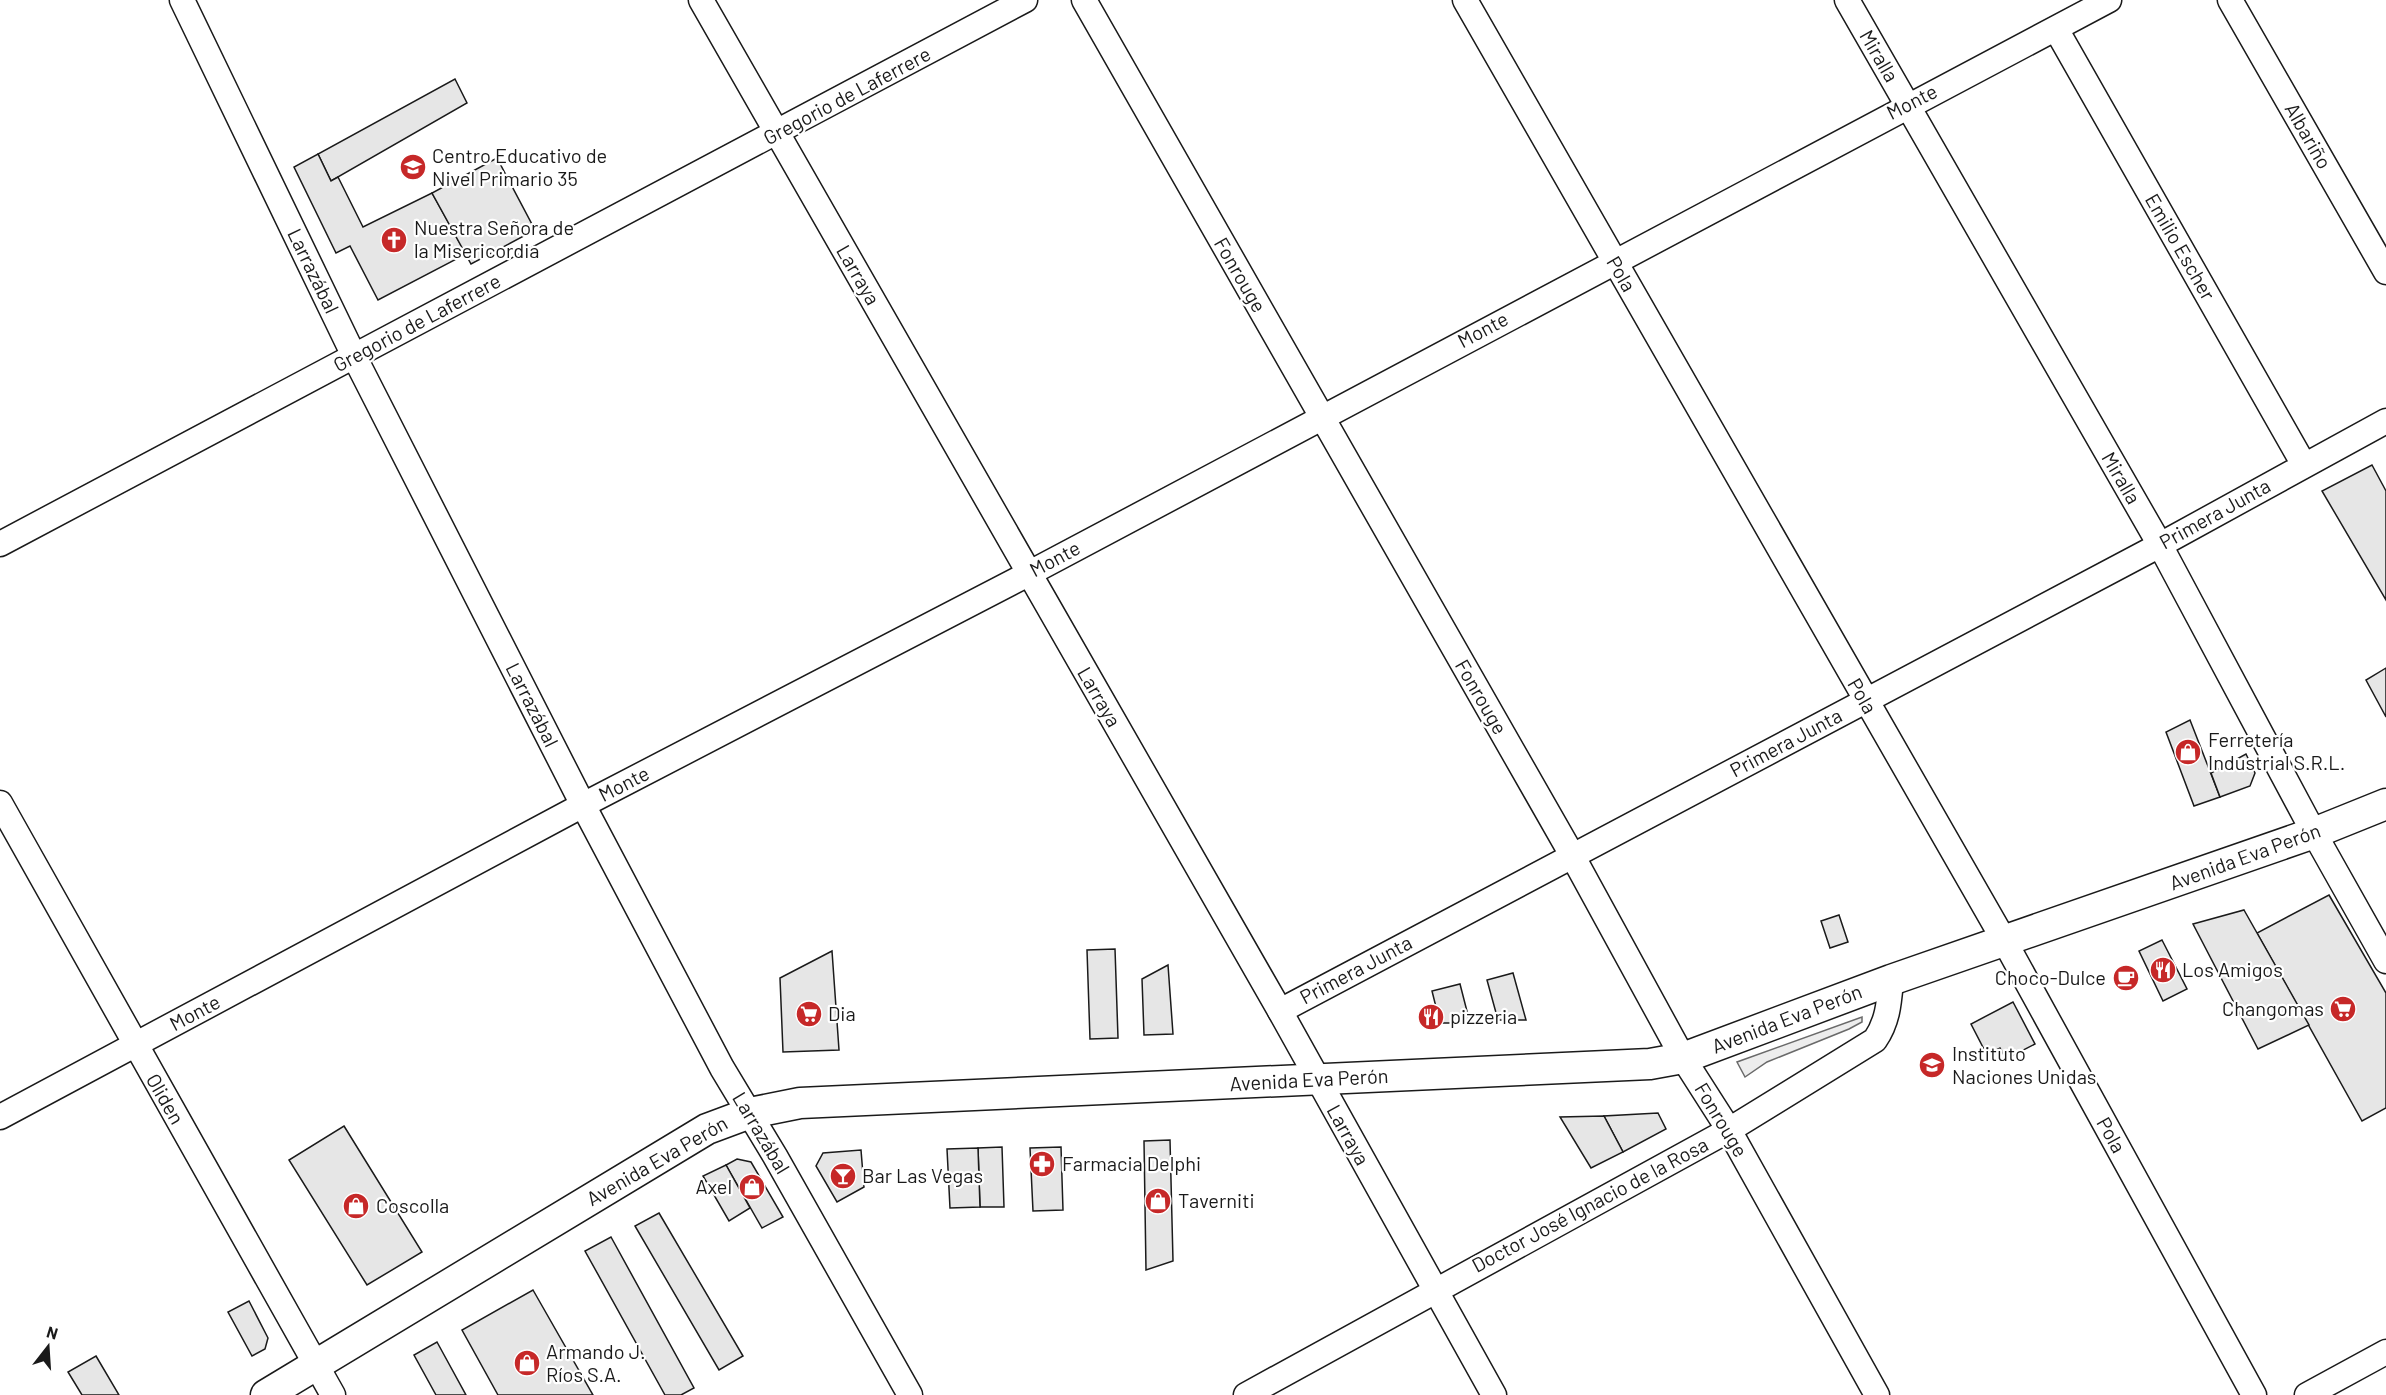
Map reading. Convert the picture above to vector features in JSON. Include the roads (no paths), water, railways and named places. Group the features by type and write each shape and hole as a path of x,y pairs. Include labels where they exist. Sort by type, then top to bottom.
{"main road":[{"name":"Avenida Eva Perón","path":"266,1395 707,1129 750,1113 800,1103 1650,1064 1683,1058 1891,980 2314,833 2386,804"}],"street":[{"name":"Larrazábal","path":"182,0 354,356 583,805 722,1068 750,1113 910,1395"},
{"name":"Larraya","path":"701,0 1280,1011 1494,1395"},
{"name":"Gregorio de Laferrere","path":"0,544 1025,0"},
{"name":"Fonrouge","path":"1084,0 1572,855 1683,1058 1729,1130 1877,1395"},
{"name":"Pola","path":"1466,0 1613,261 2005,942 2254,1395"},
{"name":"Miralla","path":"1847,0 2160,545 2314,833 2386,961"},
{"name":"Monte","path":"0,1118 583,805 1028,574 1613,261 2109,0"},
{"name":"Albariño","path":"2230,0 2386,272"},
{"name":"Emilio Escher","path":"2056,29 2304,465"},
{"name":"Primera Junta","path":"1280,1011 2160,545 2386,421"},
{"name":"Oliden","path":"0,803 333,1395"},
{"name":"Doctor José Ignacio de la Rosa","path":"1246,1395 1729,1130 1875,1041 1888,1015 1891,980"},
{"path":"2307,1395 2386,1352"}],"place":[{"name":"Centro Educativo de Nivel Primario 35","path":"413,167"},
{"name":"Nuestra Señora de la Misericordia","path":"394,240"},
{"name":"Ferretería Industrial S.R.L.","path":"2188,752"},
{"name":"Los Amigos","path":"2163,970"},
{"name":"Choco-Dulce","path":"2126,978"},
{"name":"Changomas","path":"2343,1009"},
{"name":"Dia","path":"809,1014"},
{"name":"pizzeria","path":"1431,1017"},
{"name":"Instituto Naciones Unidas","path":"1932,1065"},
{"name":"Farmacia Delphi","path":"1042,1164"},
{"name":"Bar Las Vegas","path":"843,1176"},
{"name":"Axel","path":"752,1187"},
{"name":"Taverniti","path":"1158,1201"},
{"name":"Coscolla","path":"356,1206"},
{"name":"Armando J. Ríos S.A.","path":"527,1363"}]}
